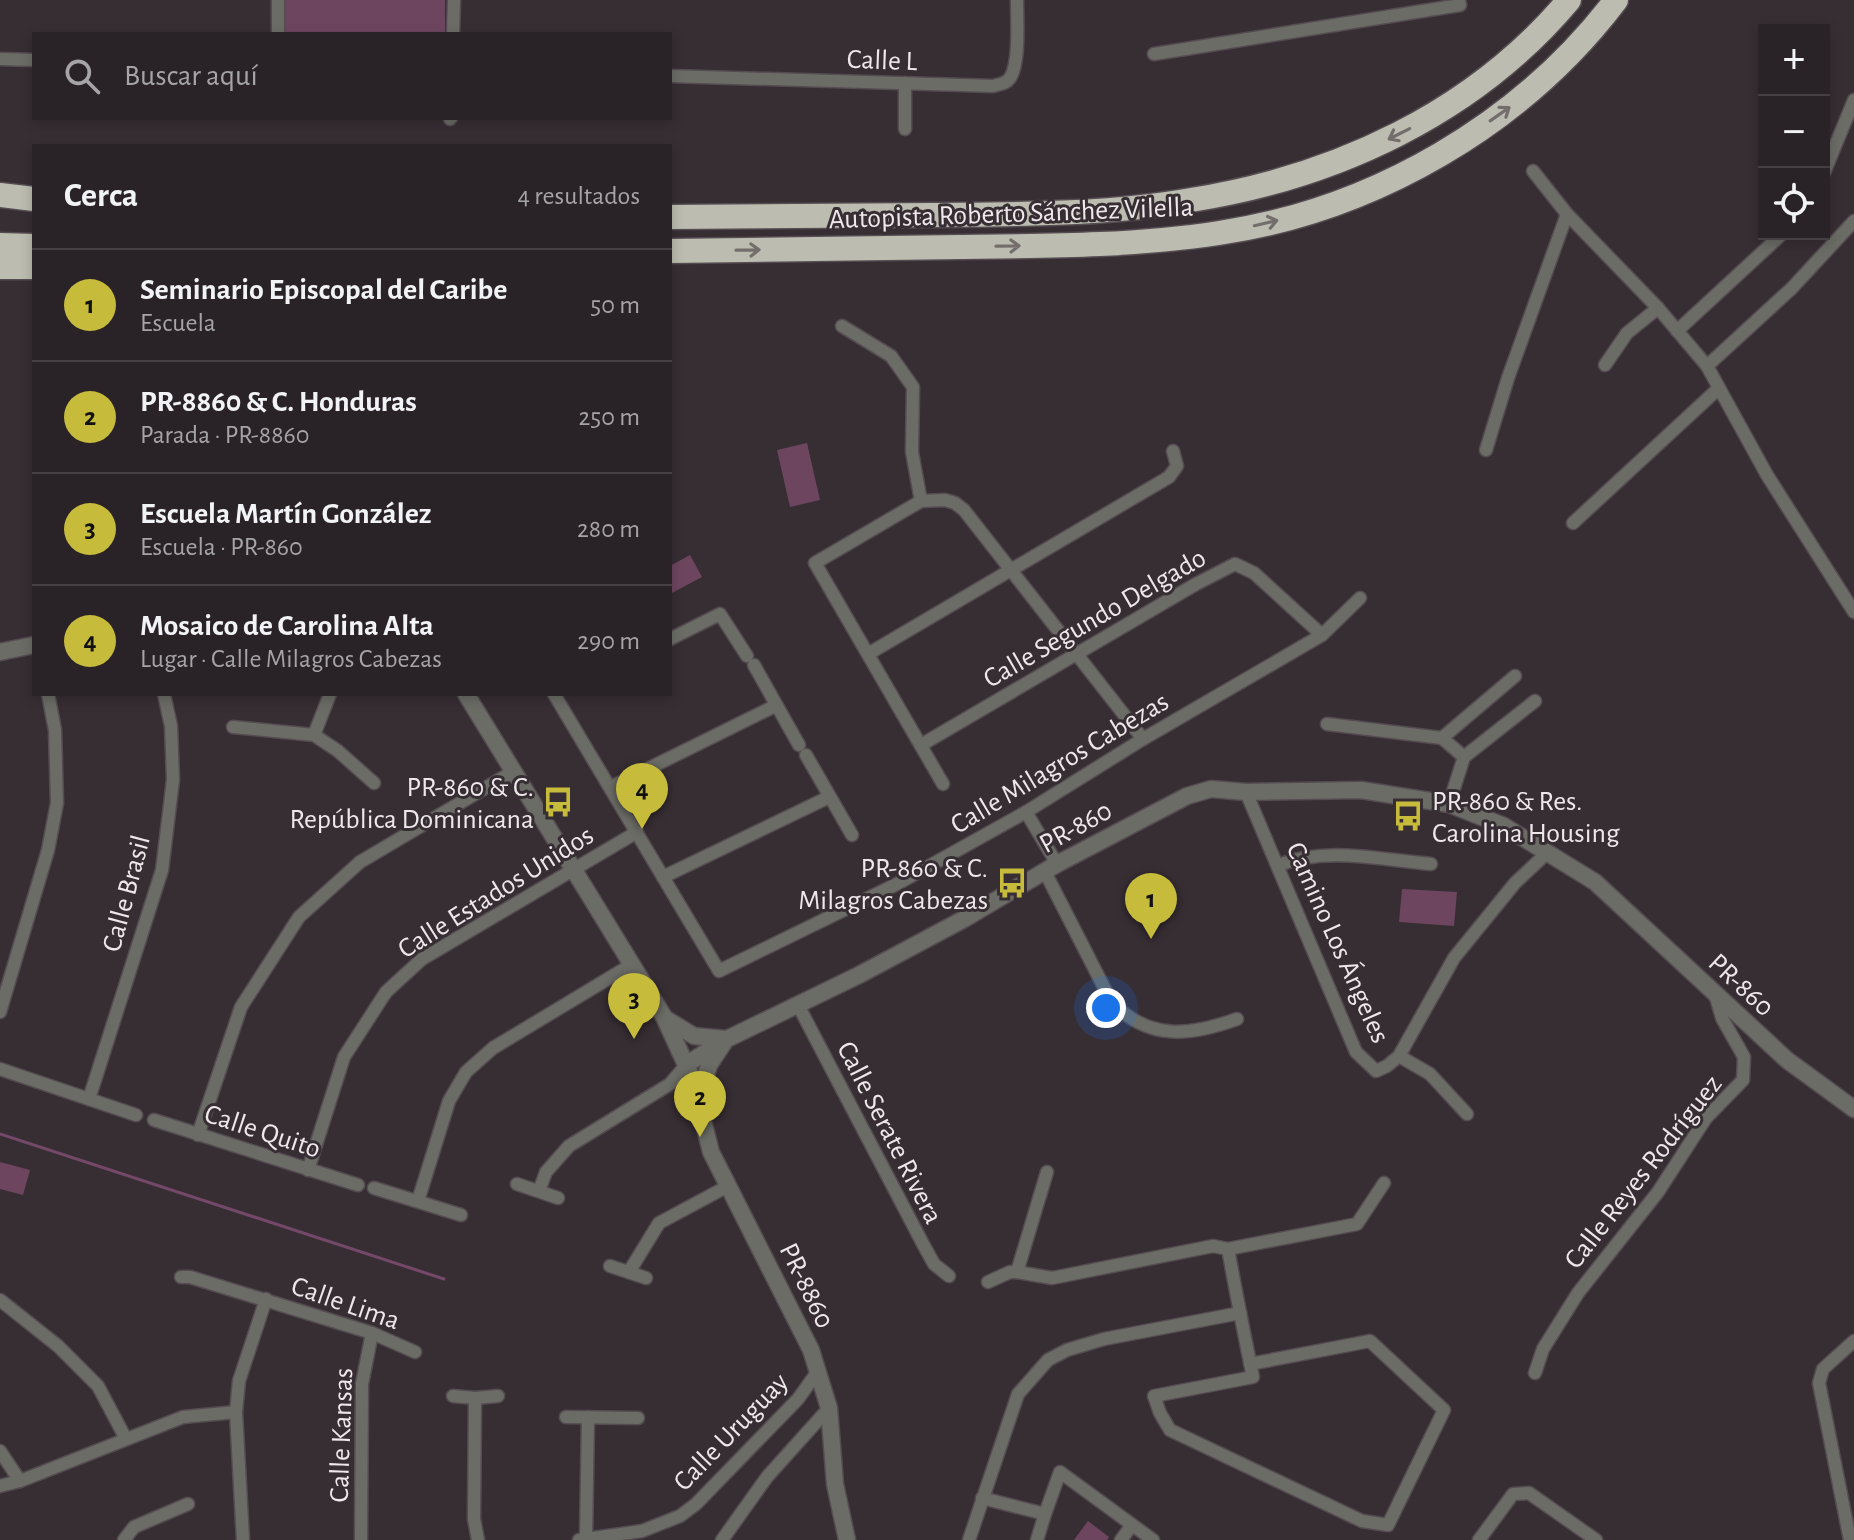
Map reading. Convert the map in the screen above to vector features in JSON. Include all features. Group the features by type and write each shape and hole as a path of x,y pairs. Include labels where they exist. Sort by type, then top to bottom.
{"highway":[{"name":"Autopista Roberto Sánchez Vilella","path":"672,217 1086,212 1192,200 1250,188 1366,150 1424,121 1502,68 1542,32 1569,0"},
{"name":"Autopista Roberto Sánchez Vilella","path":"672,251 1119,243 1221,233 1302,214 1366,191 1451,148 1518,102 1578,46 1616,0"},
{"path":"0,195 32,199"},
{"path":"0,212 32,213"},
{"path":"0,245 32,246"},
{"path":"0,267 32,267"}],"street":[{"path":"278,0 278,32"},
{"path":"453,32 454,0"},
{"name":"Calle L","path":"672,76 993,86 1007,82 1015,64 1017,0"},
{"path":"1154,54 1460,2"},
{"path":"0,59 32,60"},
{"path":"905,83 905,129"},
{"path":"1826,168 1854,100"},
{"path":"1533,171 1567,214 1658,308 1707,366 1767,475 1854,612"},
{"path":"1486,450 1508,378 1567,214"},
{"path":"1707,366 1792,288 1854,221"},
{"path":"1677,331 1776,240"},
{"path":"1605,365 1627,333 1658,308"},
{"path":"842,326 891,356 913,387 912,452 921,501"},
{"path":"1573,523 1719,388"},
{"path":"868,654 1169,477 1177,466 1173,451"},
{"path":"943,784 815,563 921,501 945,500 955,503 1143,739"},
{"name":"Calle Segundo Delgado","path":"921,745 1235,564 1254,573 1322,635"},
{"name":"Calle Milagros Cabezas","path":"556,696 719,971 897,884 1026,812 1143,739 1322,635 1360,598"},
{"path":"672,638 720,614 852,835"},
{"path":"0,652 32,645"},
{"path":"1442,738 1515,676"},
{"path":"0,1012 48,850 57,803 55,730 48,696"},
{"name":"Calle Brasil","path":"89,1099 162,870 173,780 171,726 164,696"},
{"path":"314,735 329,696"},
{"path":"467,696 664,1017 687,1064 670,1084 569,1146 546,1172 539,1191"},
{"path":"1449,804 1464,757 1535,701"},
{"path":"611,787 775,706"},
{"path":"1327,724 1442,738 1464,757"},
{"path":"233,727 314,735 338,751 374,783"},
{"path":"198,1135 241,1007 299,917 360,862 514,771"},
{"name":"PR-860","path":"687,1064 727,1039 964,919 1051,868 1187,796 1211,789 1246,792 1361,790 1449,804 1504,826 1595,882 1787,1060 1854,1109"},
{"name":"Camino Los Ángeles","path":"1246,792 1356,1052 1376,1071 1399,1056 1454,958 1515,883 1548,852"},
{"path":"663,877 829,797"},
{"path":"1026,812 1111,1001 1122,1013 1158,1031 1185,1033 1237,1019"},
{"name":"Calle Estados Unidos","path":"308,1170 344,1057 386,992 422,959 573,867 637,832"},
{"path":"1279,865 1298,857 1325,855 1431,864"},
{"path":"418,1201 449,1101 466,1072 493,1048 631,965"},
{"name":"Calle Reyes Rodríguez","path":"1535,1373 1543,1349 1578,1293 1658,1192 1706,1118 1743,1080 1744,1057 1722,1018 1715,994"},
{"name":"Calle Serate Rivera","path":"798,1005 934,1264 949,1276"},
{"path":"664,1017 694,1036 727,1039 709,1065 699,1101"},
{"path":"1399,1056 1430,1074 1467,1114"},
{"name":"PR-8860","path":"687,1064 711,1152 799,1322 818,1371 829,1408 835,1484 847,1540"},
{"path":"0,1069 136,1115"},
{"name":"Calle Quito","path":"154,1120 358,1185"},
{"path":"1017,1272 1047,1172"},
{"path":"988,1282 1010,1272 1052,1278 1213,1246 1228,1249 1357,1224 1384,1183"},
{"path":"517,1184 558,1198"},
{"path":"629,1272 659,1223 728,1186"},
{"path":"374,1188 461,1215"},
{"path":"1228,1249 1240,1313 1250,1364 1253,1377 1154,1396 1160,1413 1170,1430 1362,1521 1388,1525 1444,1410 1370,1341 1250,1364"},
{"path":"610,1266 646,1278"},
{"path":"181,1277 266,1299"},
{"name":"Calle Lima","path":"243,1540 236,1412 239,1381 266,1299 372,1333 415,1352"},
{"path":"0,1300 58,1346 98,1386 126,1439"},
{"path":"969,1540 1018,1394 1048,1360 1067,1350 1104,1339 1240,1313"},
{"name":"Calle Kansas","path":"361,1540 362,1384 372,1333"},
{"path":"1850,1540 1819,1383 1823,1369 1854,1341"},
{"name":"Calle Uruguay","path":"583,1539 642,1531 680,1516 696,1504 798,1399 818,1371"},
{"path":"453,1396 498,1396"},
{"path":"475,1398 474,1519 478,1540"},
{"path":"722,1540 767,1477 829,1408"},
{"path":"0,1486 183,1417 236,1412"},
{"path":"566,1417 638,1418"},
{"path":"583,1539 588,1417"},
{"path":"0,1451 20,1481"},
{"path":"1037,1540 1060,1472 1153,1540"},
{"path":"1479,1540 1513,1494 1529,1493 1596,1540"},
{"path":"982,1498 1045,1514"},
{"path":"124,1540 134,1527 188,1504"},
{"path":"1121,1540 1132,1525"}],"shaded area":[{"path":"283,0 445,0 445,32 283,32"},
{"path":"807,443 820,500 790,507 777,450"},
{"path":"690,555 702,577 672,593 672,565"},
{"path":"1402,889 1457,892 1454,926 1399,922"},
{"path":"0,1162 30,1170 23,1195 0,1189"},
{"path":"1088,1521 1109,1537 1107,1540 1074,1540"}],"waterway":[{"path":"0,1134 444,1279"}],"place":[{"name":"PR-860 & C. República Dominicana","path":"558,802"},
{"name":"PR-860 & Res. Carolina Housing","path":"1408,816"},
{"name":"Mosaico de Carolina Alta","path":"642,829"},
{"name":"PR-860 & C. Milagros Cabezas","path":"1012,883"},
{"name":"Seminario Episcopal del Caribe","path":"1151,939"},
{"name":"Escuela Martín González","path":"634,1039"},
{"name":"PR-8860 & C. Honduras","path":"700,1137"}]}
